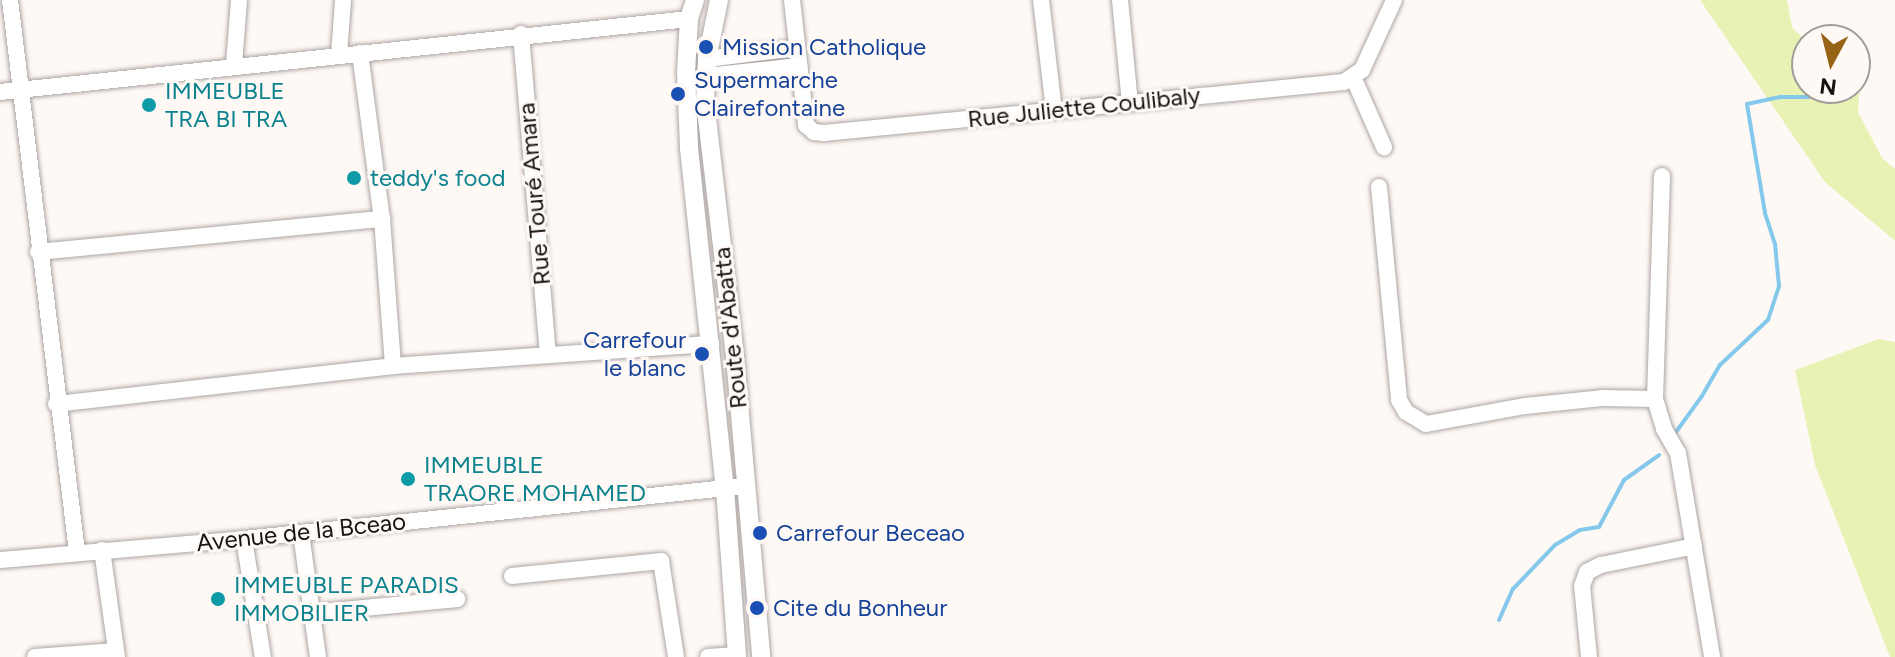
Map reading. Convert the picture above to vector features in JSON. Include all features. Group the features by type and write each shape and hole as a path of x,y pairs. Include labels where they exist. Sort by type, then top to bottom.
{"street":[{"path":"10,0 56,404 77,552"},
{"path":"234,65 239,0"},
{"path":"339,55 343,0"},
{"name":"Route d'Abatta","path":"695,0 689,19 686,72 689,148 725,488 737,656"},
{"name":"Route d'Abatta","path":"719,0 707,67 711,166 735,357 761,657"},
{"name":"Rue Juliette Coulibaly","path":"792,0 806,125 814,132 1344,82 1353,77"},
{"path":"1041,0 1054,111"},
{"path":"1120,0 1130,103"},
{"path":"1384,147 1353,77 1362,70 1394,0"},
{"path":"0,92 521,34 689,19"},
{"name":"Rue Touré Amara","path":"521,34 548,353"},
{"path":"707,67 797,48"},
{"path":"360,53 382,219 393,366"},
{"path":"707,67 799,66"},
{"path":"1662,176 1655,399 1664,429 1678,453 1712,657"},
{"path":"1379,187 1399,400 1416,421 1426,424 1525,406 1602,398 1655,399"},
{"path":"38,252 382,219"},
{"path":"56,404 393,366 711,344"},
{"name":"Avenue de la Bceao","path":"0,560 244,539 745,486"},
{"path":"301,533 318,657"},
{"path":"244,539 263,657"},
{"path":"1589,657 1582,586 1587,572 1601,565 1694,546"},
{"path":"35,657 116,654 102,550"},
{"path":"512,576 661,561 676,657"},
{"path":"312,613 457,599"},
{"path":"708,657 737,656"}],"green space":[{"path":"1700,0 1787,0 1791,24 1791,104 1858,104 1858,112 1882,158 1895,169 1895,241 1825,182"},
{"path":"1879,339 1895,342 1895,657 1890,657 1815,465 1795,370"}],"waterway":[{"path":"1673,436 1720,365 1768,320 1779,286 1775,244 1765,213 1747,104 1791,97"},
{"path":"1499,620 1513,589 1555,545 1580,530 1599,527 1624,480 1659,455"}],"place":[{"name":"Mission Catholique","path":"706,47"},
{"name":"Supermarche Clairefontaine","path":"678,94"},
{"name":"IMMEUBLE TRA BI TRA","path":"149,105"},
{"name":"teddy's food","path":"354,178"},
{"name":"Carrefour le blanc","path":"702,354"},
{"name":"IMMEUBLE TRAORE MOHAMED","path":"408,479"},
{"name":"Carrefour Beceao","path":"760,533"},
{"name":"IMMEUBLE PARADIS IMMOBILIER","path":"218,599"},
{"name":"Cite du Bonheur","path":"757,608"}]}
